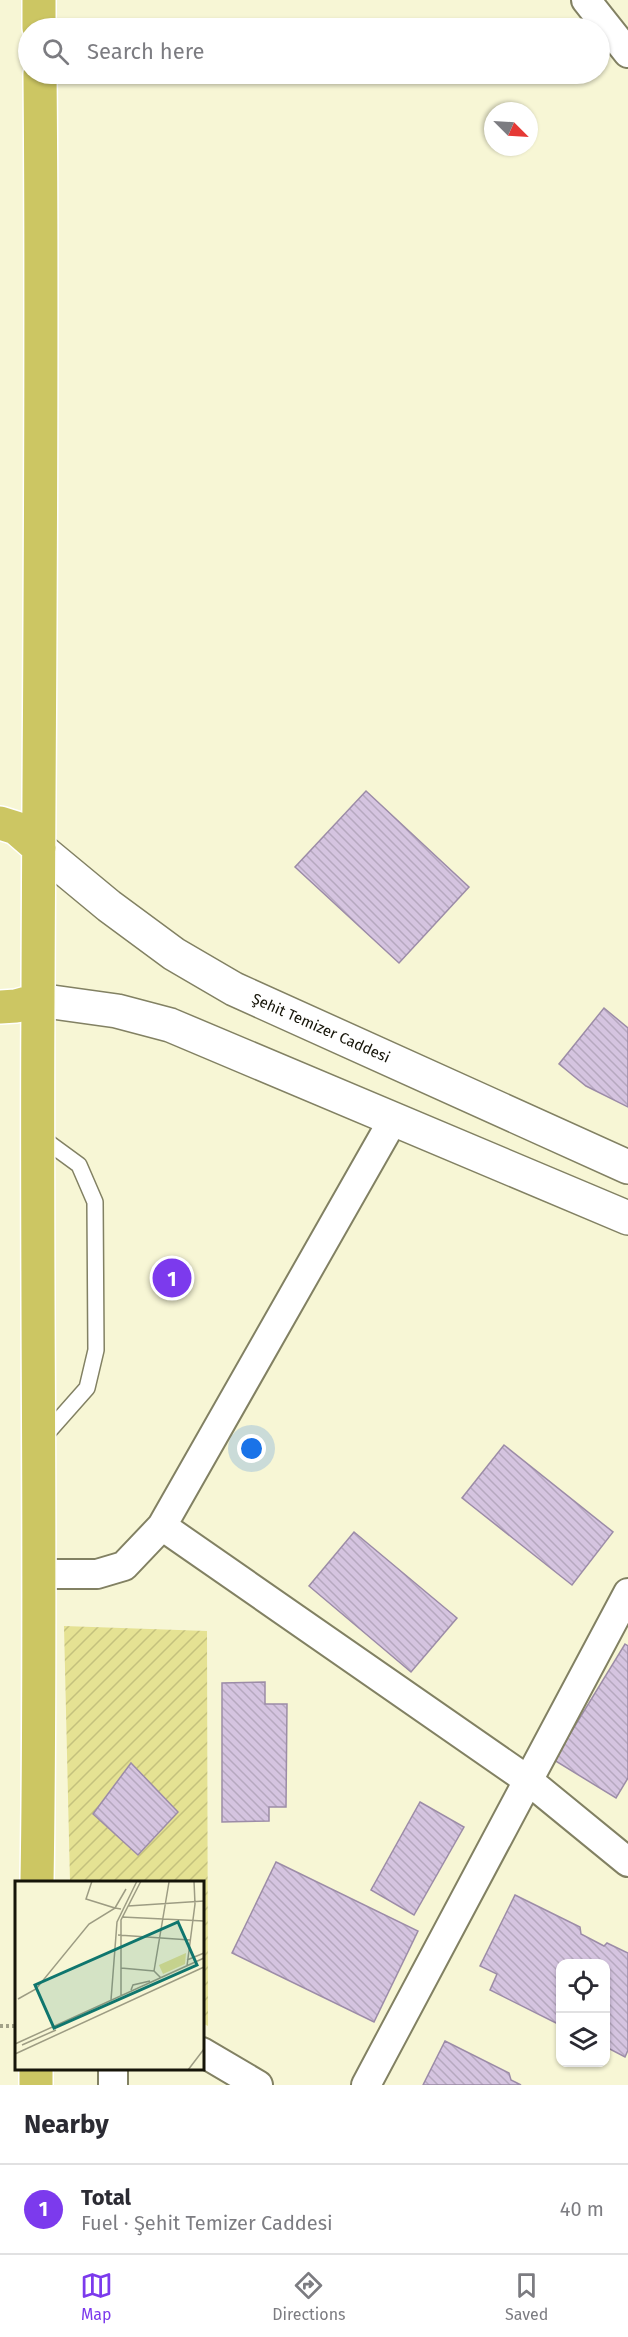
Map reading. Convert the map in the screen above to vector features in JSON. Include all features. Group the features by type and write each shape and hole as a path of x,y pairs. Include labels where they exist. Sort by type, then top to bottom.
{"highway":[{"path":"39,0 39,18"},
{"path":"38,1881 40,1690 38,1000 42,237 40,84"},
{"path":"0,823 16,828 39,848"},
{"path":"0,1007 16,1006 38,1000"}],"main road":[{"name":"Şehit Temizer Caddesi","path":"39,848 109,906 174,954 234,989 628,1167"},
{"path":"38,1000 117,1011 170,1025 628,1218"}],"street":[{"path":"586,0 600,18"},
{"path":"610,31 628,54"},
{"path":"39,1574 97,1574 124,1566 162,1526 393,1120"},
{"path":"162,1526 529,1781 628,1862"},
{"path":"366,2085 628,1593"},
{"path":"204,2053 258,2085"}],"lane":[{"path":"38,1135 79,1165 95,1202 96,1350 87,1388 39,1442"}],"shaded area":[{"path":"64,1626 207,1631 208,2026 204,2024 204,1881 70,1881"}],"building":[{"path":"366,791 469,887 399,963 295,867"},
{"path":"604,1008 628,1028 628,1107 586,1086 559,1064"},
{"path":"504,1445 613,1532 572,1585 462,1498"},
{"path":"354,1532 457,1618 411,1672 309,1586"},
{"path":"625,1644 628,1646 628,1778 616,1798 554,1760"},
{"path":"265,1682 265,1704 287,1704 286,1807 269,1807 269,1821 222,1822 222,1683"},
{"path":"131,1763 178,1812 138,1855 93,1814"},
{"path":"420,1802 464,1827 414,1915 371,1890"},
{"path":"276,1862 418,1931 374,2022 232,1953"},
{"path":"515,1895 580,1927 581,1934 604,1946 607,1943 628,1953 628,2050 625,2057 610,2049 610,1959 556,1959 556,2023 490,1990 497,1974 480,1966"},
{"path":"445,2041 509,2073 511,2080 521,2085 423,2085"}],"place":[{"name":"Total","path":"172,1278"}]}
